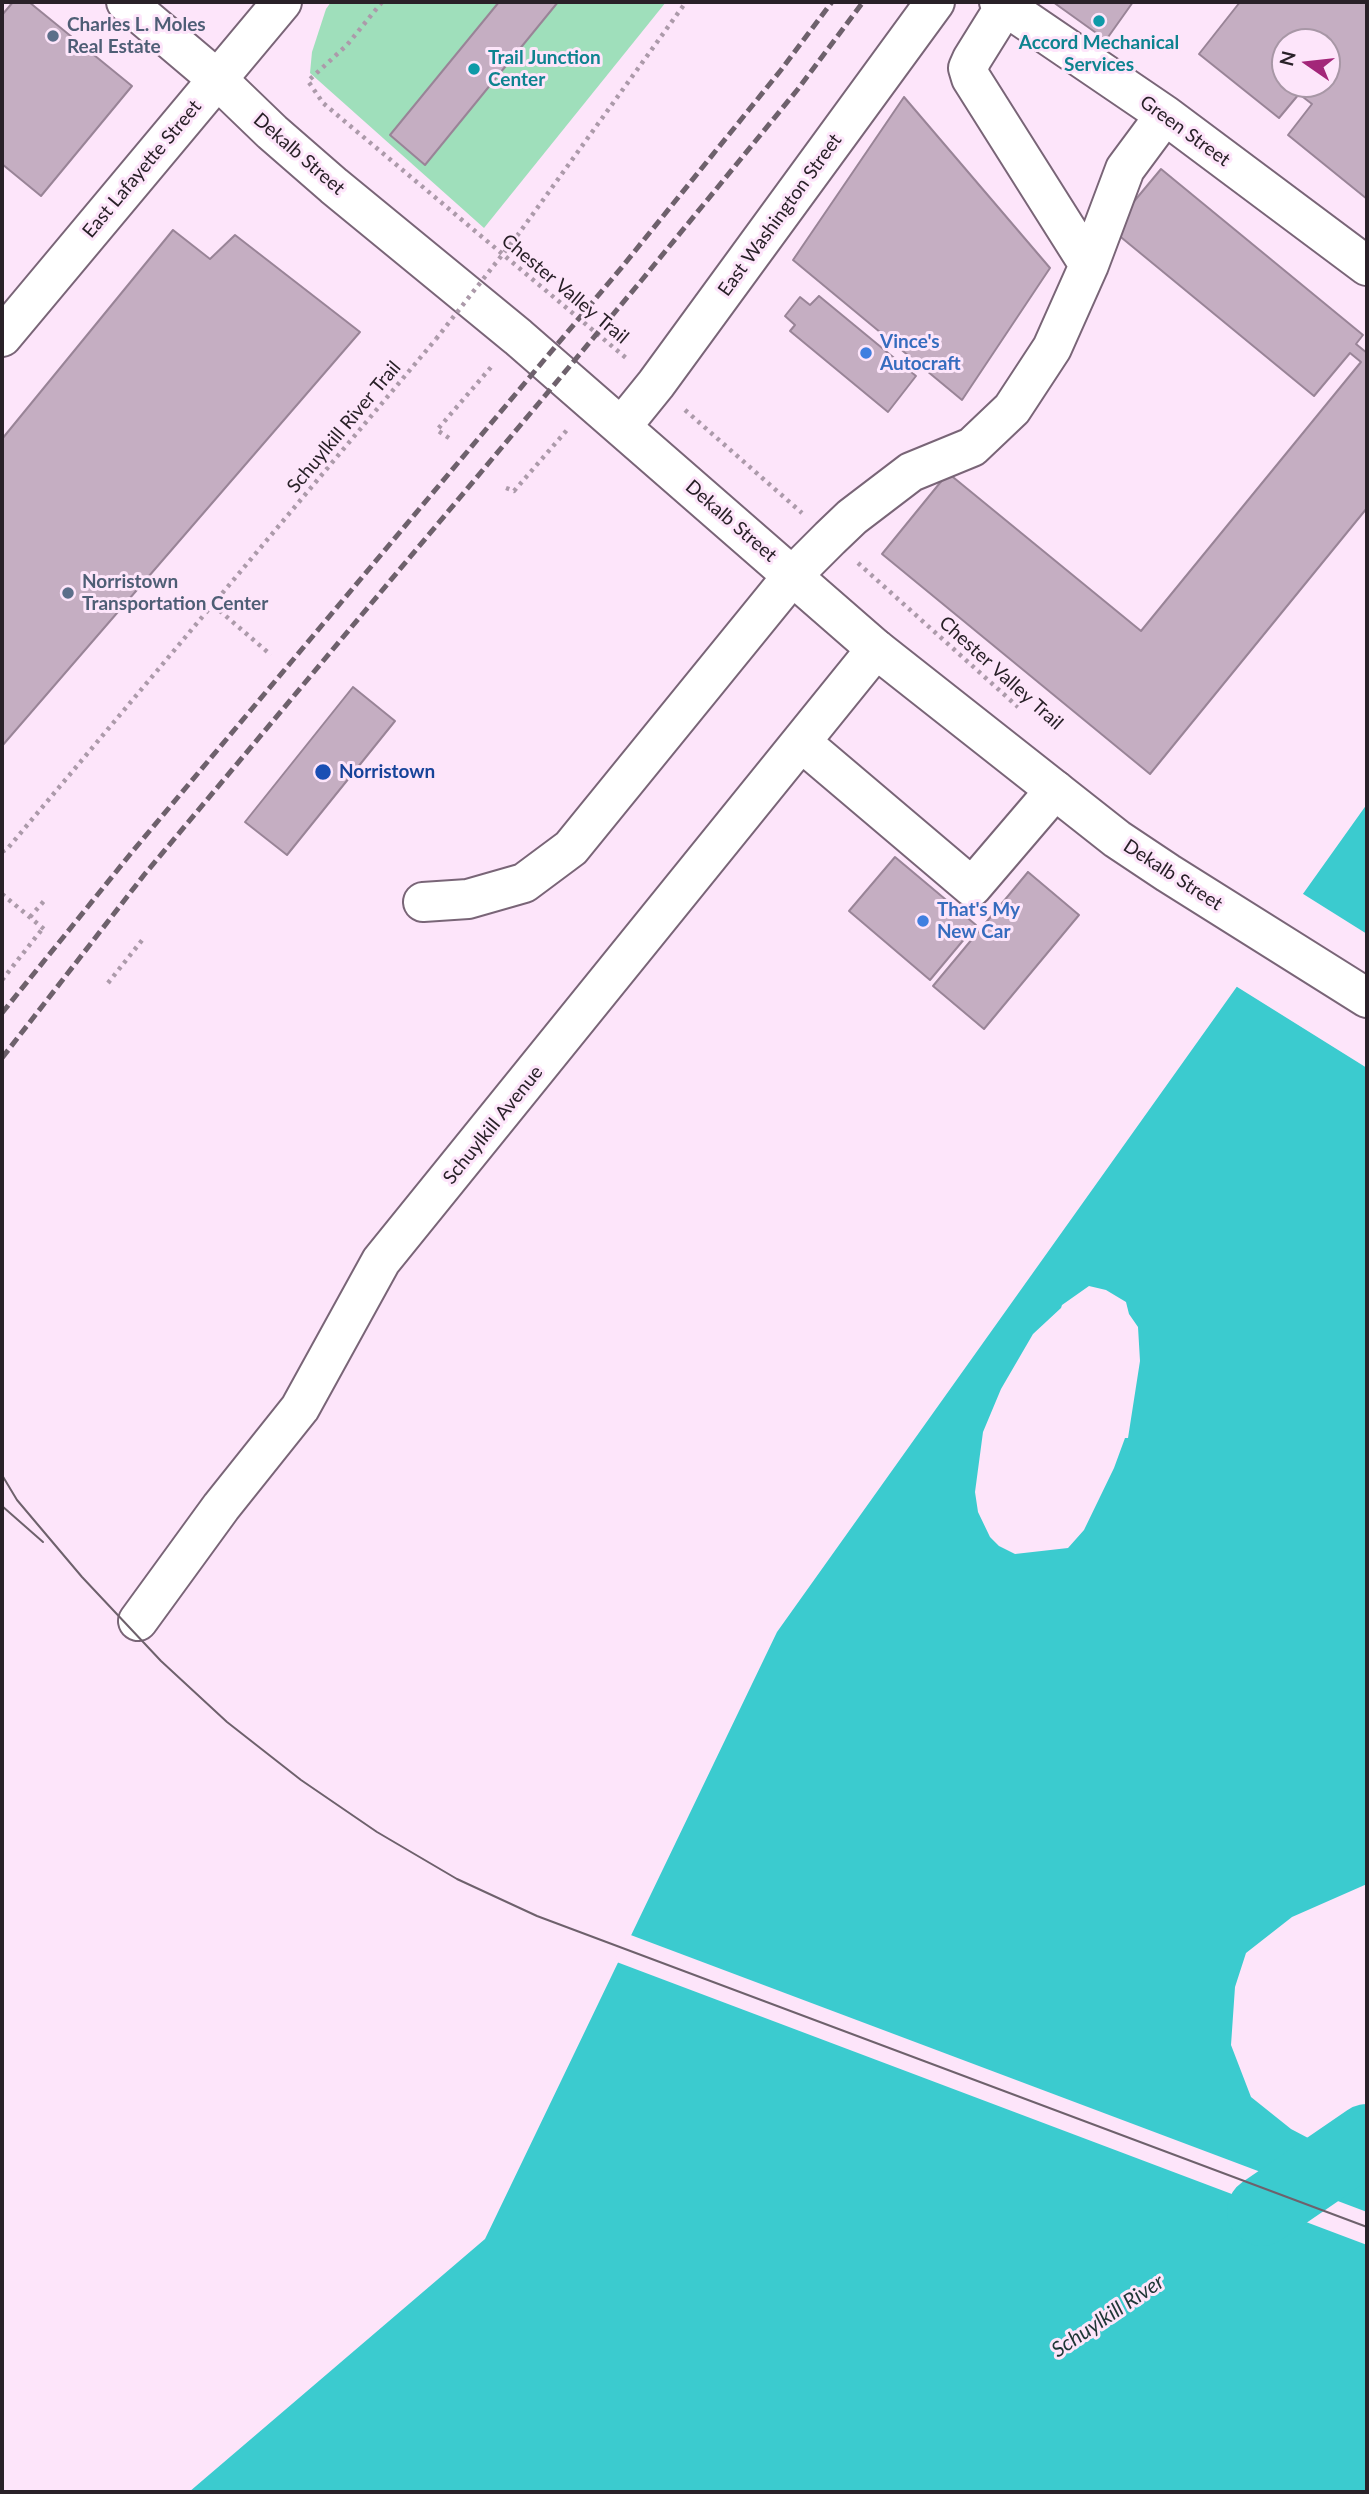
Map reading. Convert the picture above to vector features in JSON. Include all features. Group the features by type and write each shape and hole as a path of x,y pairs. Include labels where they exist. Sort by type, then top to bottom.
{"main road":[{"name":"Dekalb Street","path":"126,2 217,79 334,186 518,337 876,649 1117,839 1367,998"},
{"name":"East Lafayette Street","path":"2,337 282,2"},
{"name":"East Washington Street","path":"622,426 656,384 935,2"},
{"name":"Green Street","path":"1002,4 1166,115 1367,265"},
{"path":"1002,4 968,68 971,78 1089,265"},
{"path":"424,902 468,899 524,883 571,848 793,575 852,517 911,472 972,447 1012,409 1052,348 1089,265 1125,169 1166,115"},
{"name":"Schuylkill Avenue","path":"138,1621 221,1507 300,1409 381,1261 876,649"},
{"path":"801,742 972,887 1055,790"}],"path":[{"name":"Chester Valley Trail","path":"382,2 348,45 308,81 323,103 656,384 806,516"},
{"name":"Schuylkill River Trail","path":"2,852 436,339 517,236 686,2"},
{"path":"449,438 437,430 478,382"},
{"path":"506,488 514,491 551,448"},
{"name":"Chester Valley Trail","path":"855,560 1020,709"},
{"path":"213,605 271,655"},
{"path":"2,894 44,929 2,980"},
{"path":"30,917 44,901"},
{"path":"108,983 143,939"}],"green space":[{"path":"331,2 666,2 484,228 310,73 312,52 326,9"}],"water":[{"path":"1367,804 1367,1884 1292,1917 1246,1953 1235,1987 1231,2045 1251,2097 1291,2129 1367,2169 1367,2492 189,2492 485,2239 777,1632","holes":["1089,1286 1106,1290 1126,1302 1129,1314 1138,1327 1140,1361 1128,1438 1125,1438 1114,1468 1084,1530 1068,1548 1015,1554 999,1546 990,1537 978,1512 975,1492 983,1432 1001,1389 1033,1334 1062,1305"]}],"pier":[{"path":"1300,892 1367,934 1367,1068 1234,985"},
{"path":"628,1934 1367,2212 1367,2245 614,1961"}],"building":[{"path":"13,2 29,2 132,86 41,196 2,164 2,15"},
{"name":"Trail Junction Center","path":"499,2 558,2 425,165 390,135"},
{"name":"Accord Mechanical Services","path":"1053,2 1133,2 1106,40"},
{"path":"1240,2 1367,2 1367,199 1288,135 1312,104 1304,98 1341,98 1341,28 1271,28 1271,98 1296,98 1279,118 1199,54"},
{"path":"904,97 1050,268 962,400 793,260"},
{"path":"1161,169 1363,335 1356,344 1367,353 1367,508 1150,774 882,554 948,473 1141,631 1361,362 1350,353 1314,396 1111,229"},
{"name":"Norristown Transportation Center","path":"173,230 210,259 235,235 360,332 2,746 2,439"},
{"path":"819,296 916,376 888,412 790,331 795,325 785,316 800,297 810,305"},
{"path":"353,687 395,721 287,855 245,822"},
{"path":"895,857 976,925 930,980 849,911"},
{"path":"1028,872 1079,915 984,1029 933,986"}],"waterway":[{"name":"Schuylkill River","path":"1262,2211 1367,2139"}],"tram line":[{"path":"2,1475 17,1500 82,1577 161,1661 227,1722 301,1780 377,1832 457,1879 537,1916 1367,2227"},
{"path":"2,1506 43,1542"}],"railway":[{"path":"2,1013 132,852 622,267 781,70 832,2"},
{"path":"2,1058 144,875 641,281 798,89 863,2"}],"place":[{"name":"Accord Mechanical Services","path":"1099,21"},
{"name":"Charles L. Moles Real Estate","path":"53,36"},
{"name":"Trail Junction Center","path":"474,69"},
{"name":"Vince's Autocraft","path":"866,353"},
{"name":"Norristown Transportation Center","path":"68,593"},
{"name":"Norristown","path":"323,772"},
{"name":"That's My New Car","path":"923,921"}]}
